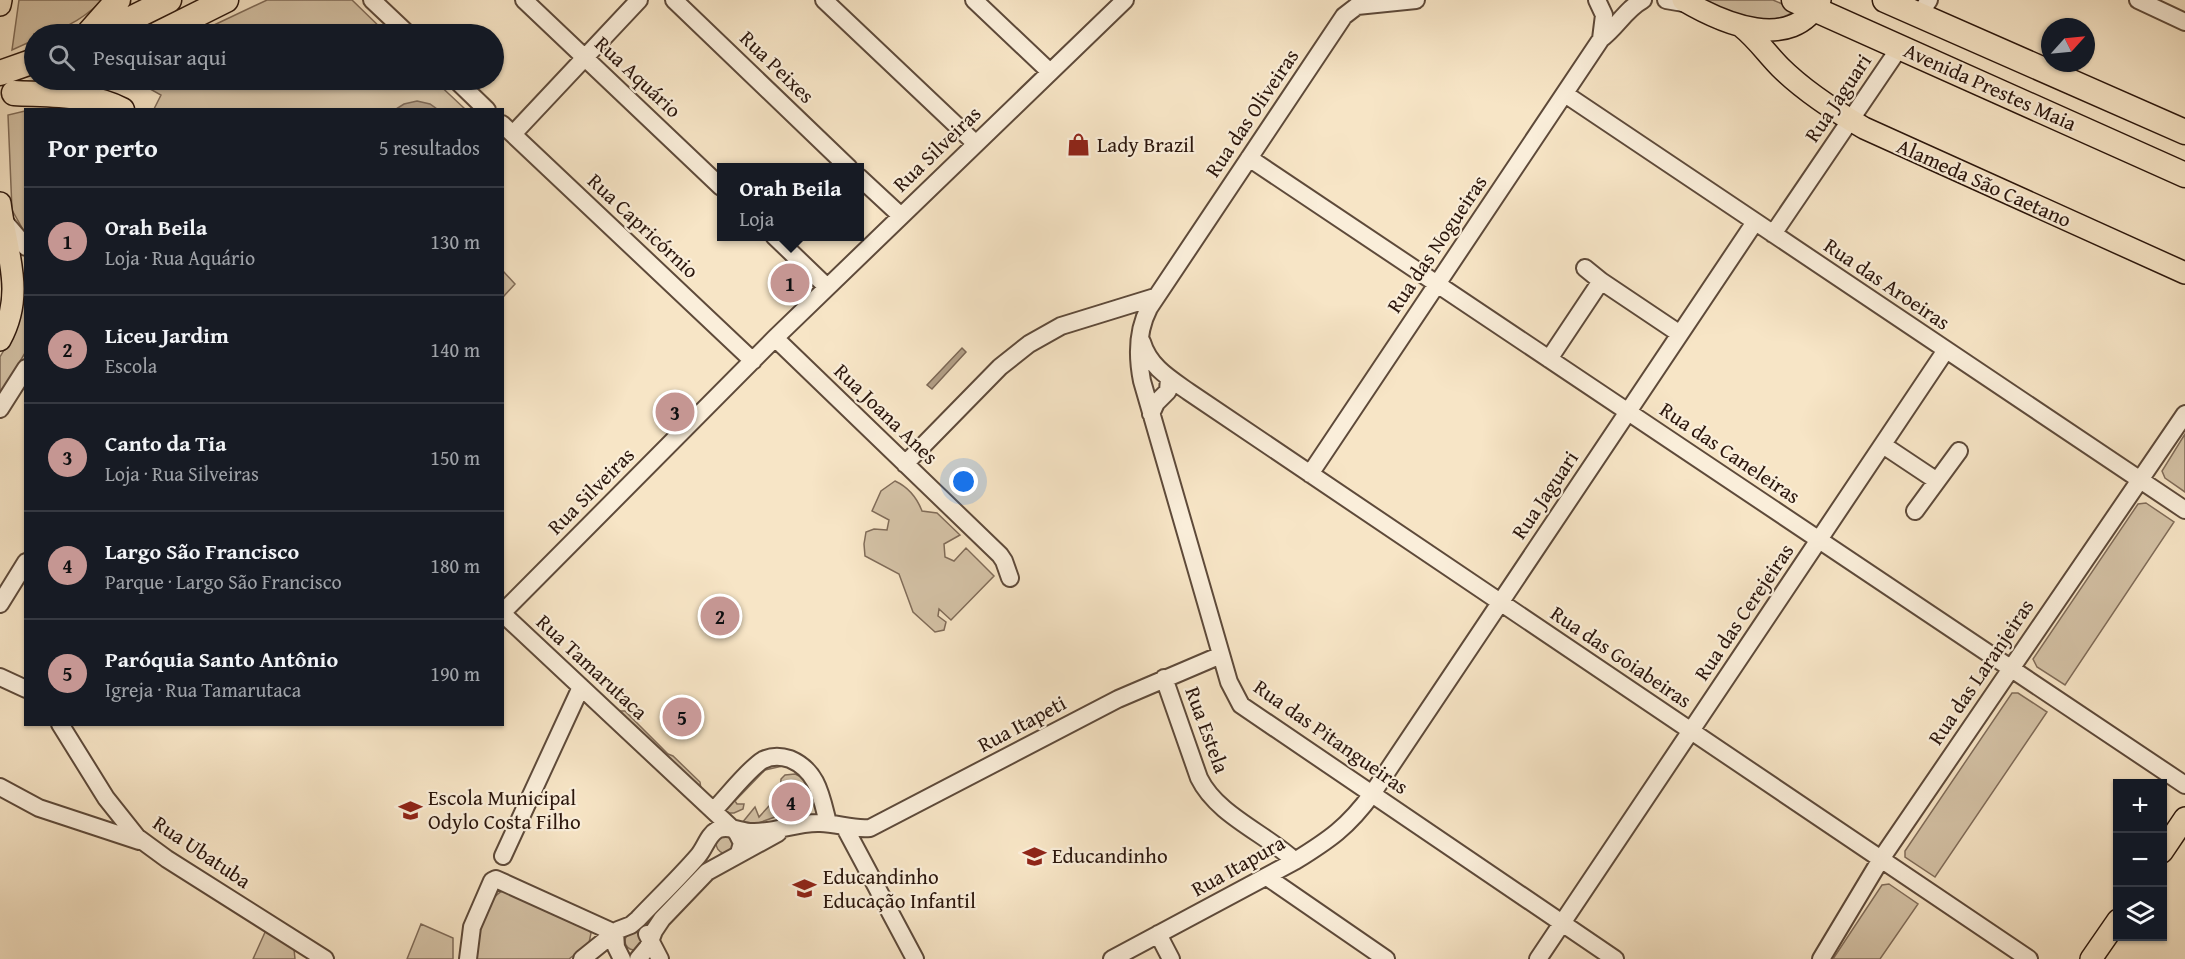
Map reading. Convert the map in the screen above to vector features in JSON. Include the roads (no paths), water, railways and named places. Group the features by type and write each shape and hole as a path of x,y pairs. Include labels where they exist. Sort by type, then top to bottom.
{"highway":[{"path":"97,24 118,0"},
{"path":"121,24 170,0"},
{"path":"178,24 226,0"},
{"name":"Avenida Prestes Maia","path":"1885,0 1924,7 2185,132"},
{"name":"Avenida Prestes Maia","path":"1810,3 1900,47 2185,175"},
{"path":"0,73 24,65"},
{"path":"7,95 24,89"},
{"path":"7,95 83,98 118,108"}],"main road":[{"path":"0,5 1,0"},
{"path":"1686,2 1742,27 1760,31 1793,26"},
{"path":"1792,77 1785,66 1781,47 1786,33 1810,3"},
{"name":"Alameda São Caetano","path":"1742,27 1760,43 1783,70 1850,120 1878,136 2185,273"},
{"path":"0,340 9,322 13,296 13,272 1,213"},
{"path":"2167,846 2185,819"},
{"path":"2091,959 2113,927"}],"street":[{"path":"372,0 397,24"},
{"name":"Rua Aquário","path":"524,0 717,183"},
{"path":"508,129 585,58 639,0"},
{"name":"Rua Peixes","path":"674,0 844,163"},
{"path":"824,0 975,143"},
{"path":"974,0 1050,72"},
{"name":"Rua Silveiras","path":"504,611 900,215 1125,0"},
{"name":"Rua das Oliveiras","path":"1155,297 1350,10 1365,5 1416,0"},
{"path":"1597,0 1604,15 1601,39"},
{"name":"Rua das Nogueiras","path":"1310,474 1601,39 1611,32 1632,7 1643,0"},
{"path":"1666,0 1686,2"},
{"path":"2138,0 2184,20"},
{"name":"Rua Jaguari","path":"1773,234 1900,47"},
{"path":"466,90 485,108"},
{"name":"Rua das Aroeiras","path":"1565,94 2185,510"},
{"name":"Rua Capricórnio","path":"508,129 753,361"},
{"name":"Rua das Caneleiras","path":"1249,158 2185,785"},
{"path":"864,182 900,215"},
{"path":"1,213 24,244"},
{"name":"Rua Jaguari","path":"1372,794 1755,222"},
{"path":"778,241 827,287"},
{"path":"1585,268 1680,334"},
{"path":"1549,359 1601,281"},
{"path":"905,464 1000,367 1029,344 1061,327 1155,297"},
{"name":"Rua das Pitangueiras","path":"1155,297 1144,317 1138,359 1153,392 1151,414 1221,655 1232,689 1241,705 1615,959"},
{"path":"1140,336 1147,355 1163,374 1170,387 1153,392"},
{"name":"Rua Joana Anes","path":"775,338 1000,555 1010,578"},
{"name":"Rua das Cerejeiras","path":"1538,959 1946,350"},
{"path":"0,409 24,371"},
{"path":"1153,392 1148,372 1163,374"},
{"name":"Rua das Goiabeiras","path":"1163,374 2029,959"},
{"path":"1153,392 1189,392"},
{"name":"Rua das Laranjeiras","path":"1821,959 1881,859 2185,414"},
{"path":"1883,445 1937,481"},
{"path":"1915,511 1959,451"},
{"path":"0,604 24,565"},
{"name":"Rua Tamarutaca","path":"504,615 734,829"},
{"name":"Rua Itapeti","path":"787,829 811,823 828,823 863,829 878,825 1118,699 1221,655"},
{"path":"0,677 24,688"},
{"name":"Rua Estela","path":"1164,678 1205,790 1215,801 1295,861"},
{"path":"503,856 581,687"},
{"name":"Rua Ubatuba","path":"66,727 116,813 145,843 167,860 325,959"},
{"path":"724,861 714,858 710,853 709,806 758,764 770,758 785,757 810,772 816,781 828,823"},
{"path":"0,787 39,808 145,843"},
{"name":"Rua Itapura","path":"1112,959 1295,861 1342,830 1372,794"},
{"path":"844,826 915,959"},
{"path":"582,959 615,933 631,925 700,855 709,839 723,828 756,832 787,829"},
{"path":"734,829 741,840 739,853"},
{"path":"638,959 644,953 658,925 706,872 787,829"},
{"path":"1267,878 1386,959"},
{"path":"468,959 472,927 494,879 499,879 615,933"},
{"path":"631,925 645,932 660,959"},
{"path":"615,933 616,947 622,959"},
{"path":"1158,934 1172,959"},
{"path":"295,939 303,959"}],"place":[{"name":"Lady Brazil","path":"1079,145"},
{"name":"Orah Beila","path":"790,283"},
{"name":"Canto da Tia","path":"675,412"},
{"name":"Liceu Jardim","path":"720,616"},
{"name":"Paróquia Santo Antônio","path":"682,717"},
{"name":"Largo São Francisco","path":"791,802"},
{"name":"Escola Municipal Odylo Costa Filho","path":"410,810"},
{"name":"Educandinho","path":"1034,856"},
{"name":"Educandinho Educação Infantil","path":"805,889"}]}
